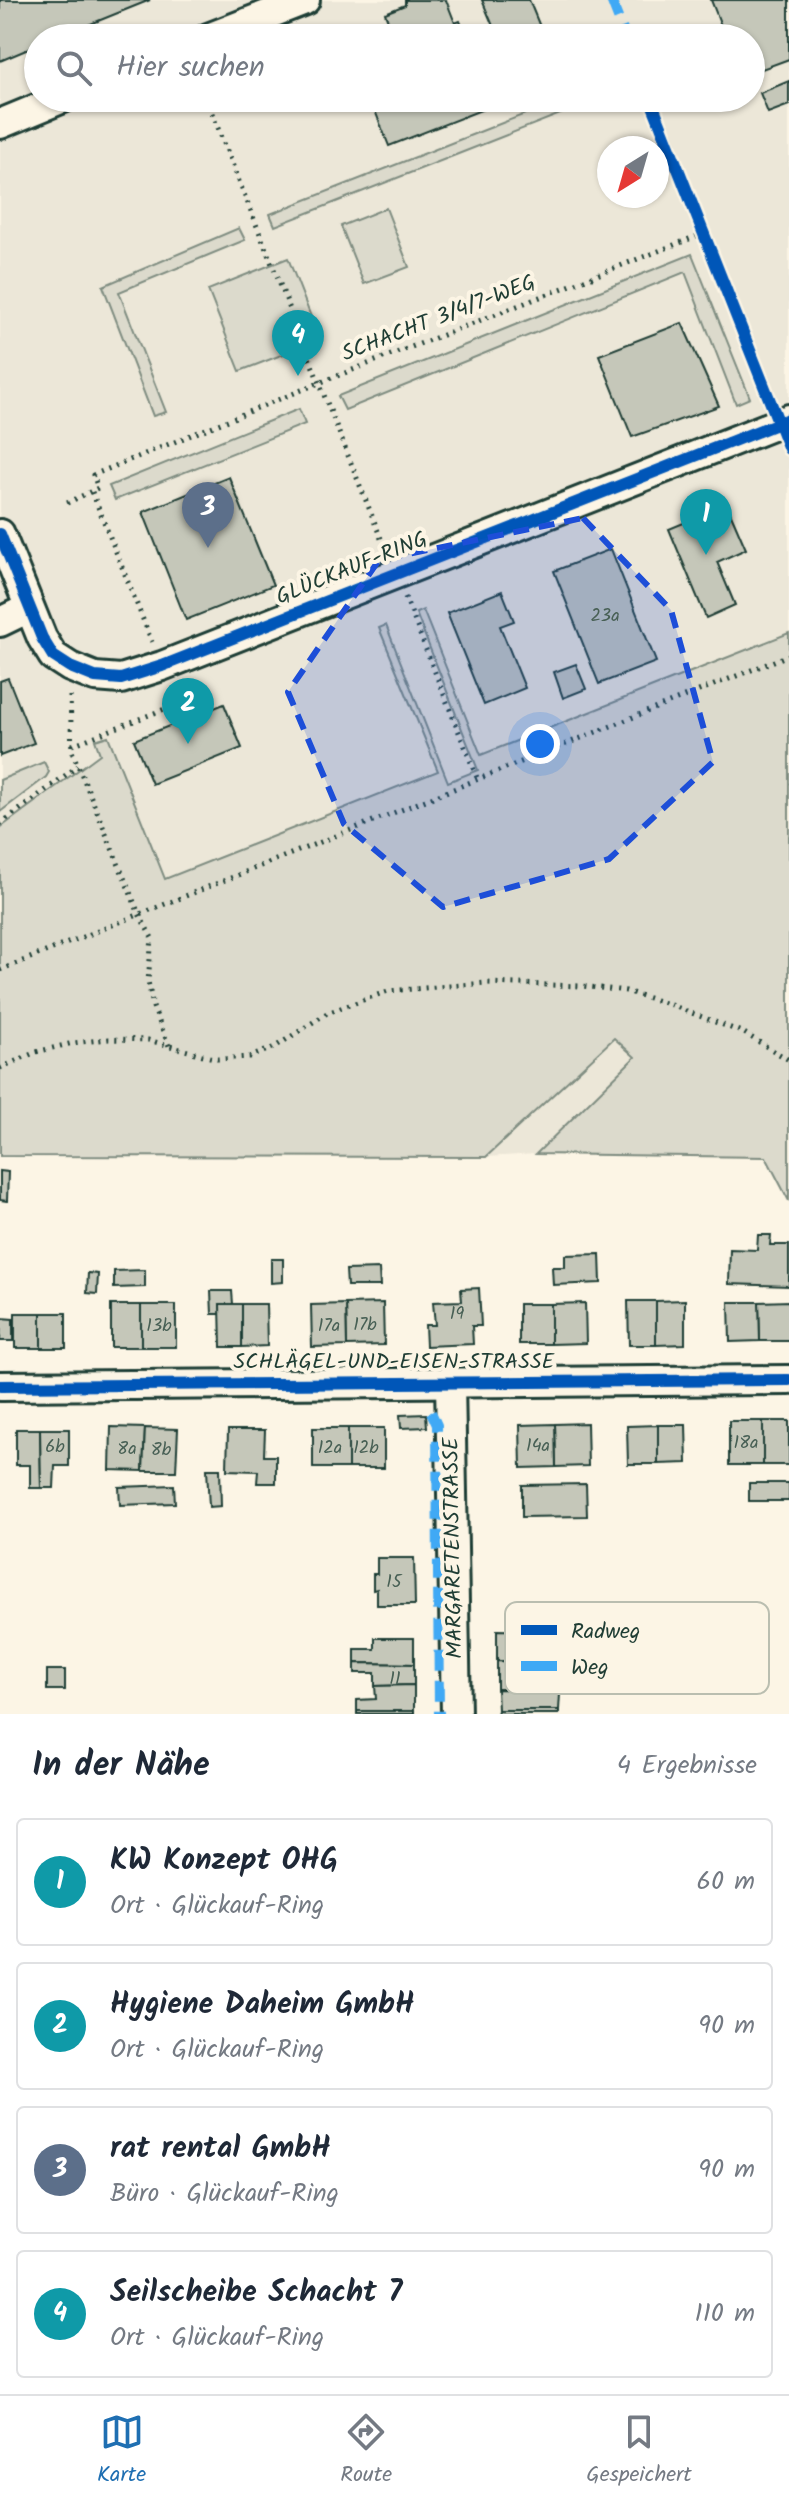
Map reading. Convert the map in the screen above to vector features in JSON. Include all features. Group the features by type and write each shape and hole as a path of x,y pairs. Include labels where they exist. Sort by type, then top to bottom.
{"street":[{"path":"244,24 305,0"},
{"path":"0,124 29,112"},
{"name":"GLÜCKAUF-RING","path":"0,534 42,638 53,656 95,677 121,679 162,666 789,419"},
{"path":"0,622 29,608"},
{"name":"SCHLÄGEL-UND-EISEN-STRASSE","path":"0,1386 789,1380"},
{"name":"MARGARETENSTRASSE","path":"450,1382 456,1714"}],"path":[{"path":"212,112 478,780"},
{"path":"72,745 175,705 92,492"},
{"path":"0,970 789,655"},
{"path":"70,667 72,745 139,914 152,938 148,981 153,1007 169,1046"},
{"path":"0,824 78,766"},
{"path":"0,1068 36,1052 109,1039 148,1040 217,1059 250,1057 275,1047 327,1013 388,991 486,983 582,986 626,991 744,1033 789,1060"}],"highlighted area":[{"path":"583,518 671,610 713,762 609,859 443,907 344,824 288,692 379,560"}],"shaded area":[{"path":"0,0 789,0 789,1201 766,1157 536,1154 486,1157 0,1156"},
{"path":"530,112 565,112 275,226 270,214"},
{"path":"386,208 409,267 364,284 341,226"},
{"path":"239,228 245,240 119,292 166,412 153,416 103,286"},
{"path":"692,254 750,398 736,404 685,272 345,410 338,396"},
{"path":"288,258 320,340 240,371 208,290"},
{"path":"299,409 305,424 115,500 109,486"},
{"path":"423,610 481,755 789,633 789,1201 766,1157 536,1154 635,1057 614,1038 486,1157 0,1156 0,828 100,754 95,740 108,736 165,879 438,771 379,628 386,625 448,782 478,770 416,613"},
{"path":"44,762 49,772 46,777 0,812 0,780"}],"building":[{"path":"0,0 150,0 91,24 24,24 24,51 0,61"},
{"path":"405,0 446,0 455,23 460,21 461,24 389,24 385,13 405,5"},
{"path":"482,0 529,0 539,24 492,24"},
{"path":"711,0 789,0 789,59 765,68 765,24 720,24"},
{"path":"789,81 789,105 768,113 765,91"},
{"path":"376,112 476,112 389,146"},
{"path":"682,323 719,406 632,437 599,355"},
{"path":"229,477 273,585 186,620 143,512"},
{"path":"727,505 746,549 717,562 735,605 706,618 669,529"},
{"path":"611,549 656,662 599,684 554,571"},
{"path":"502,591 514,621 500,626 525,688 484,705 447,613"},
{"path":"576,664 586,689 563,698 554,672"},
{"path":"8,678 34,743 0,756 0,681"},
{"path":"224,704 242,748 152,784 134,740"},
{"path":"0,1171 8,1172 7,1201 0,1200"},
{"path":"758,1235 771,1235 770,1245 789,1245 789,1286 729,1284 730,1249 757,1250"},
{"path":"600,1254 601,1283 553,1285 552,1267 565,1267 565,1255"},
{"path":"271,1259 283,1259 283,1282 271,1283"},
{"path":"379,1269 380,1286 347,1286 346,1270"},
{"path":"145,1270 145,1287 114,1288 114,1271"},
{"path":"88,1273 98,1274 97,1294 87,1293"},
{"path":"479,1288 481,1326 472,1326 473,1344 426,1346 425,1325 435,1325 433,1302 462,1301 461,1289"},
{"path":"211,1291 232,1291 233,1304 220,1304 221,1314 212,1314"},
{"path":"685,1300 685,1344 656,1345 656,1301"},
{"path":"628,1301 656,1301 656,1345 629,1345"},
{"path":"789,1301 789,1341 760,1341 759,1302"},
{"path":"729,1302 759,1302 760,1341 730,1342"},
{"path":"383,1303 384,1345 347,1346 346,1304"},
{"path":"585,1303 586,1343 551,1344 551,1304"},
{"path":"220,1304 242,1304 242,1347 221,1347"},
{"path":"242,1304 266,1304 267,1346 242,1347"},
{"path":"346,1304 347,1346 312,1347 311,1305"},
{"path":"519,1304 551,1304 551,1344 519,1344"},
{"path":"111,1305 141,1305 141,1347 111,1347"},
{"path":"141,1305 176,1305 176,1347 141,1347"},
{"path":"15,1313 41,1313 41,1348 15,1348"},
{"path":"41,1313 66,1313 66,1348 41,1348"},
{"path":"1,1318 13,1319 13,1341 0,1341"},
{"path":"426,1414 427,1427 401,1428 400,1415"},
{"path":"729,1421 763,1421 763,1465 729,1465"},
{"path":"763,1421 789,1421 789,1465 763,1465"},
{"path":"587,1423 588,1466 556,1467 555,1424"},
{"path":"555,1424 556,1467 521,1468 520,1425"},
{"path":"658,1425 658,1464 628,1464 627,1426"},
{"path":"658,1425 686,1425 687,1463 658,1464"},
{"path":"111,1427 145,1428 143,1471 110,1470"},
{"path":"145,1428 178,1429 176,1471 143,1471"},
{"path":"313,1428 348,1428 348,1468 313,1468"},
{"path":"348,1428 384,1428 384,1468 348,1468"},
{"path":"16,1429 40,1429 41,1488 30,1488 30,1465 16,1465"},
{"path":"40,1429 69,1429 69,1466 55,1466 54,1488 41,1488"},
{"path":"228,1430 265,1430 264,1456 276,1456 276,1483 257,1483 258,1471 227,1470"},
{"path":"207,1469 220,1469 221,1506 209,1507"},
{"path":"749,1483 789,1483 789,1501 749,1501"},
{"path":"586,1484 587,1516 522,1517 522,1485"},
{"path":"174,1485 175,1503 120,1505 119,1487"},
{"path":"377,1558 414,1558 415,1605 377,1605 373,1574 377,1574"},
{"path":"497,1630 505,1630 505,1661 497,1661"},
{"path":"375,1638 414,1638 414,1664 355,1663 355,1649 375,1649"},
{"path":"497,1661 505,1661 505,1689 497,1689"},
{"path":"355,1663 414,1664 414,1685 375,1686 375,1673 355,1673"},
{"path":"47,1670 65,1670 65,1690 47,1690"},
{"path":"414,1685 414,1711 357,1711 357,1700 376,1699 375,1686"},
{"path":"497,1689 505,1689 505,1694 560,1694 559,1710 498,1710"},
{"path":"498,1710 559,1710 559,1714 497,1714"},
{"path":"357,1711 414,1711 414,1714 357,1714"}],"marked path":[{"path":"611,0 620,24"},
{"path":"431,1412 437,1425 439,1714"}],"cycle path":[{"path":"656,112 789,449"},
{"path":"0,534 42,638 53,656 95,677 121,679 162,666 789,419"},
{"path":"0,1386 789,1380"}],"place":[{"name":"Seilscheibe Schacht 7","path":"298,376"},
{"name":"rat rental GmbH","path":"208,548"},
{"name":"KW Konzept OHG","path":"706,555"},
{"name":"Hygiene Daheim GmbH","path":"188,744"}]}
